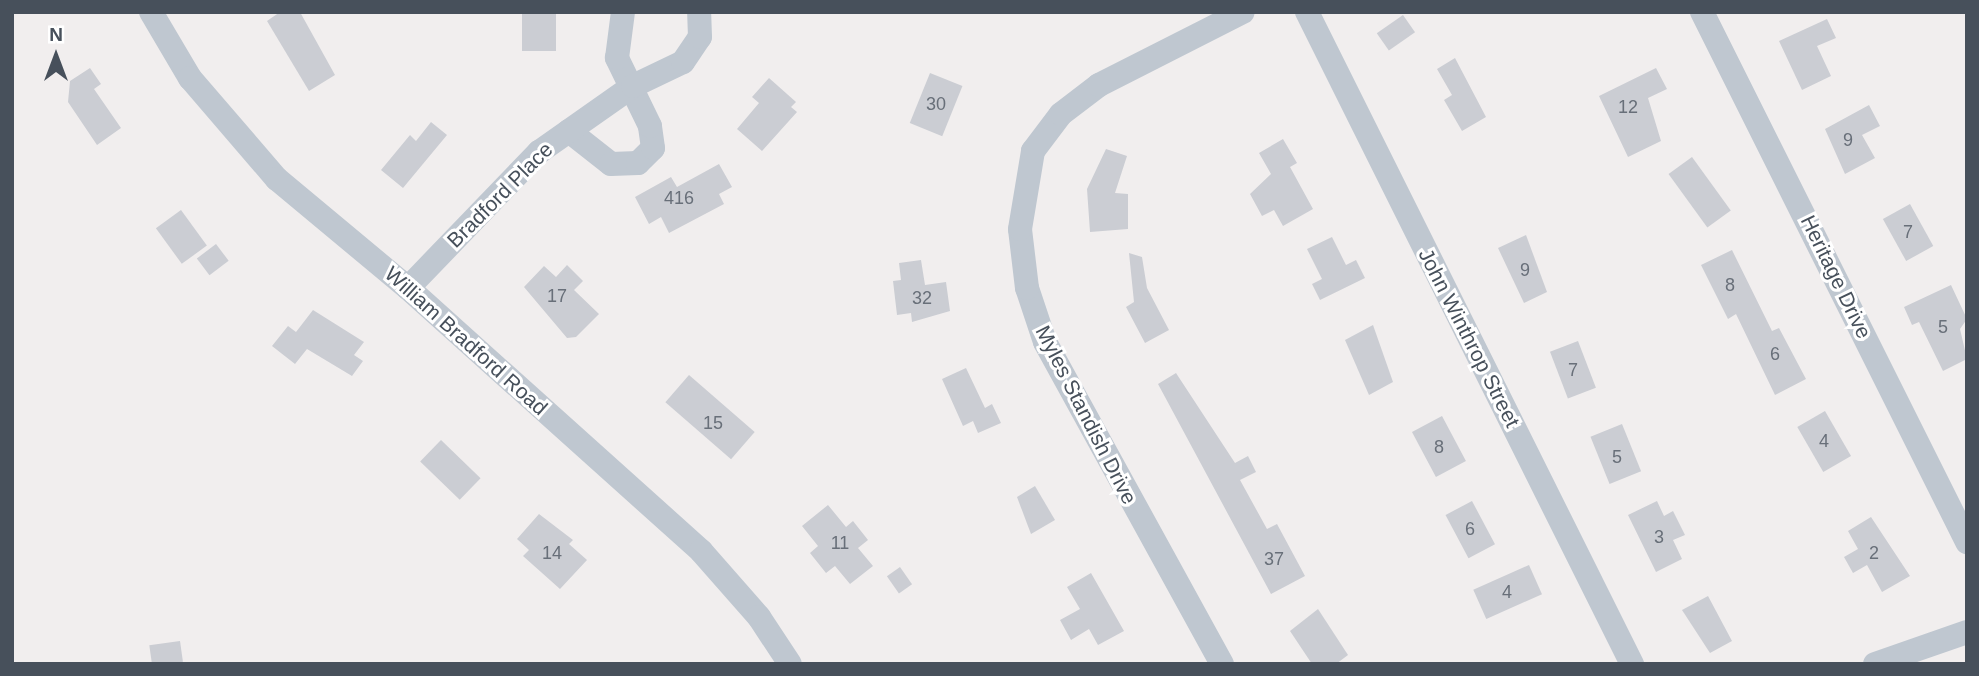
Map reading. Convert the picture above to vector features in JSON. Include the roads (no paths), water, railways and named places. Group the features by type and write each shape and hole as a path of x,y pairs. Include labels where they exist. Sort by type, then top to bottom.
{"street":[{"name":"William Bradford Road","path":"152,12 190,78 260,161 408,288 701,551 759,617 790,664"},
{"path":"569,131 611,164 643,160 654,135 633,86 617,58 623,12"},
{"name":"Bradford Place","path":"408,288 532,159 633,86 662,77 689,57 700,37 699,12"},
{"name":"Myles Standish Drive","path":"1222,664 1045,342 1027,288 1020,229 1033,151 1060,114 1099,85 1244,12"},
{"name":"John Winthrop Street","path":"1307,12 1632,664"},
{"name":"Heritage Drive","path":"1702,12 1967,542"},
{"path":"1875,664 1967,632"}]}
